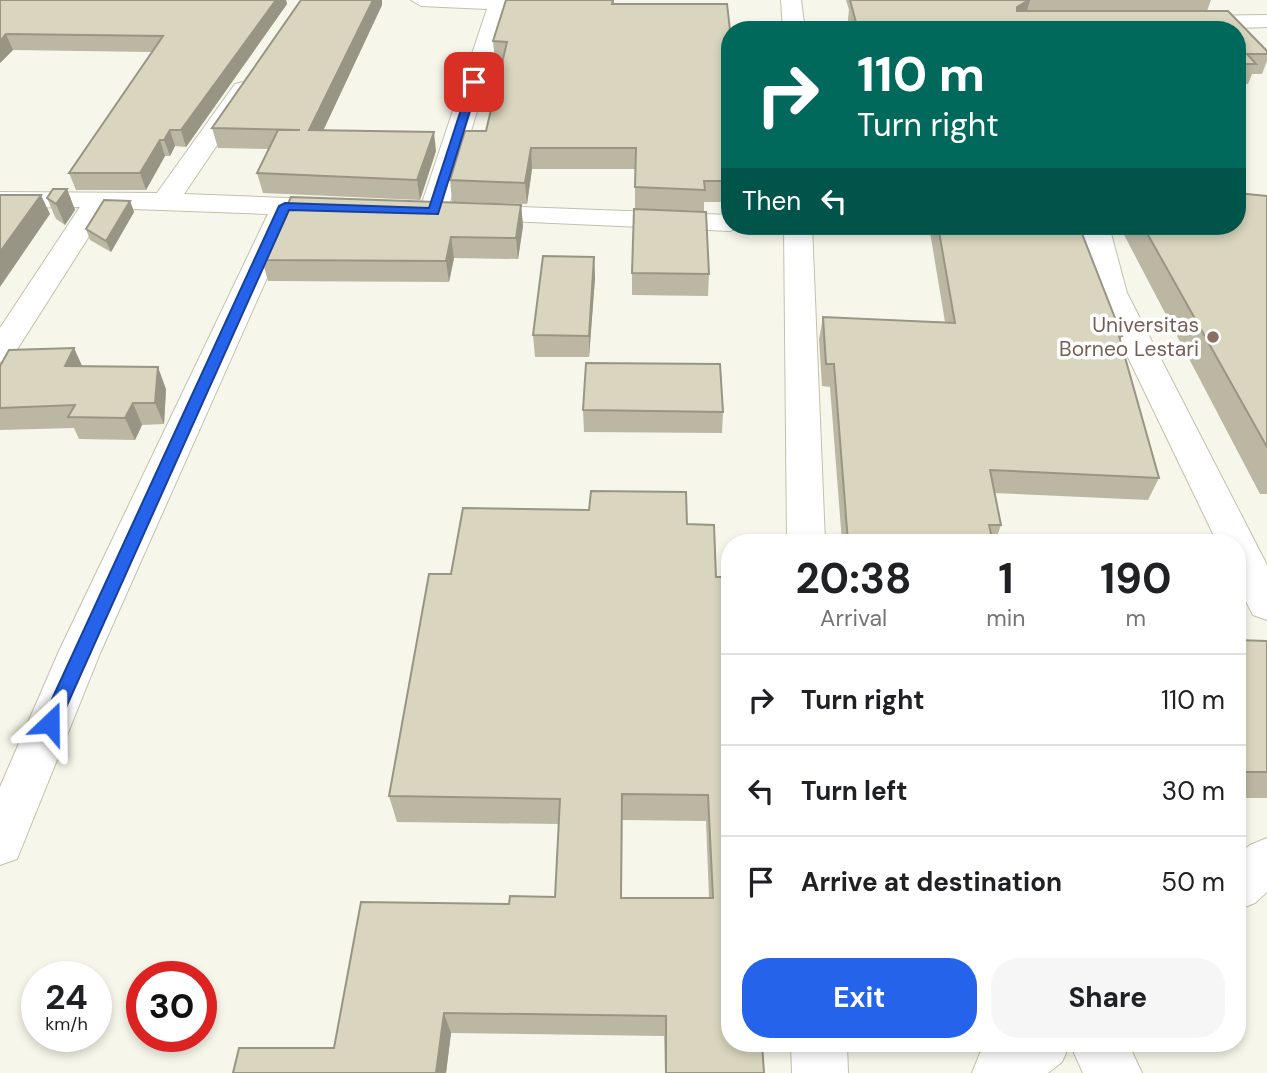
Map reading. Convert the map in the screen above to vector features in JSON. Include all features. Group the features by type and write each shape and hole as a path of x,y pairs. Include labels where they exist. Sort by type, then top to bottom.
{"street":[{"path":"421,0 500,2 420,211 721,223"},
{"path":"791,0 793,21"},
{"path":"1205,0 1227,21"},
{"path":"1246,22 1267,21"},
{"path":"164,203 257,68"},
{"path":"0,352 99,199"},
{"path":"0,200 99,199 366,209"},
{"path":"0,843 80,651 285,206"},
{"path":"798,235 806,534"},
{"path":"1097,235 1112,293 1232,534"},
{"path":"1246,561 1267,604"},
{"path":"1246,878 1267,861"},
{"path":"819,1052 820,1073"},
{"path":"1000,1073 1030,1052"},
{"path":"1102,1052 1114,1073"}],"building":[{"path":"0,0 276,0 181,130 170,130 164,140 160,140 140,173 69,173 163,36 6,34 0,41"},
{"path":"301,0 373,0 309,130 434,132 417,180 257,173 278,130 300,130 212,128"},
{"path":"506,0 727,4 729,21 721,21 721,181 704,181 705,190 635,187 636,148 531,148 525,183 450,180 465,131 486,131 507,42 493,41"},
{"path":"850,0 1029,0 1017,7 1017,11 1228,11 1238,21 856,21"},
{"path":"1246,29 1267,51 1267,54 1247,54 1256,64 1246,64"},
{"path":"53,189 67,189 56,204 47,198"},
{"path":"1246,194 1267,196 1267,447 1148,235 1246,235"},
{"path":"0,195 41,195 0,252"},
{"path":"291,197 521,205 516,238 451,237 446,261 262,260"},
{"path":"104,200 130,201 106,241 86,229"},
{"path":"634,209 706,212 709,274 632,273"},
{"path":"940,235 1083,235 1122,336 1119,336 1159,478 990,470 1001,525 989,525 991,534 847,534 834,364 826,364 823,317 955,323"},
{"path":"543,256 594,257 589,336 533,335"},
{"path":"74,348 65,366 158,367 155,403 133,403 125,418 68,417 75,405 0,408 0,366 9,350"},
{"path":"586,363 720,364 723,412 583,410"},
{"path":"591,491 686,492 687,524 714,525 716,577 721,577 721,1052 763,1052 764,1073 666,1073 666,1016 444,1013 436,1073 233,1073 239,1048 334,1048 361,902 509,904 510,896 555,897 560,799 389,796 429,574 451,574 463,508 589,510","holes":["622,794 708,795 713,898 621,898"]},
{"path":"1246,640 1267,641 1267,772 1246,772"}],"place":[{"name":"Universitas Borneo Lestari","path":"1213,337"}],"route":[{"path":"50,723 285,206 433,212 474,82"}]}
